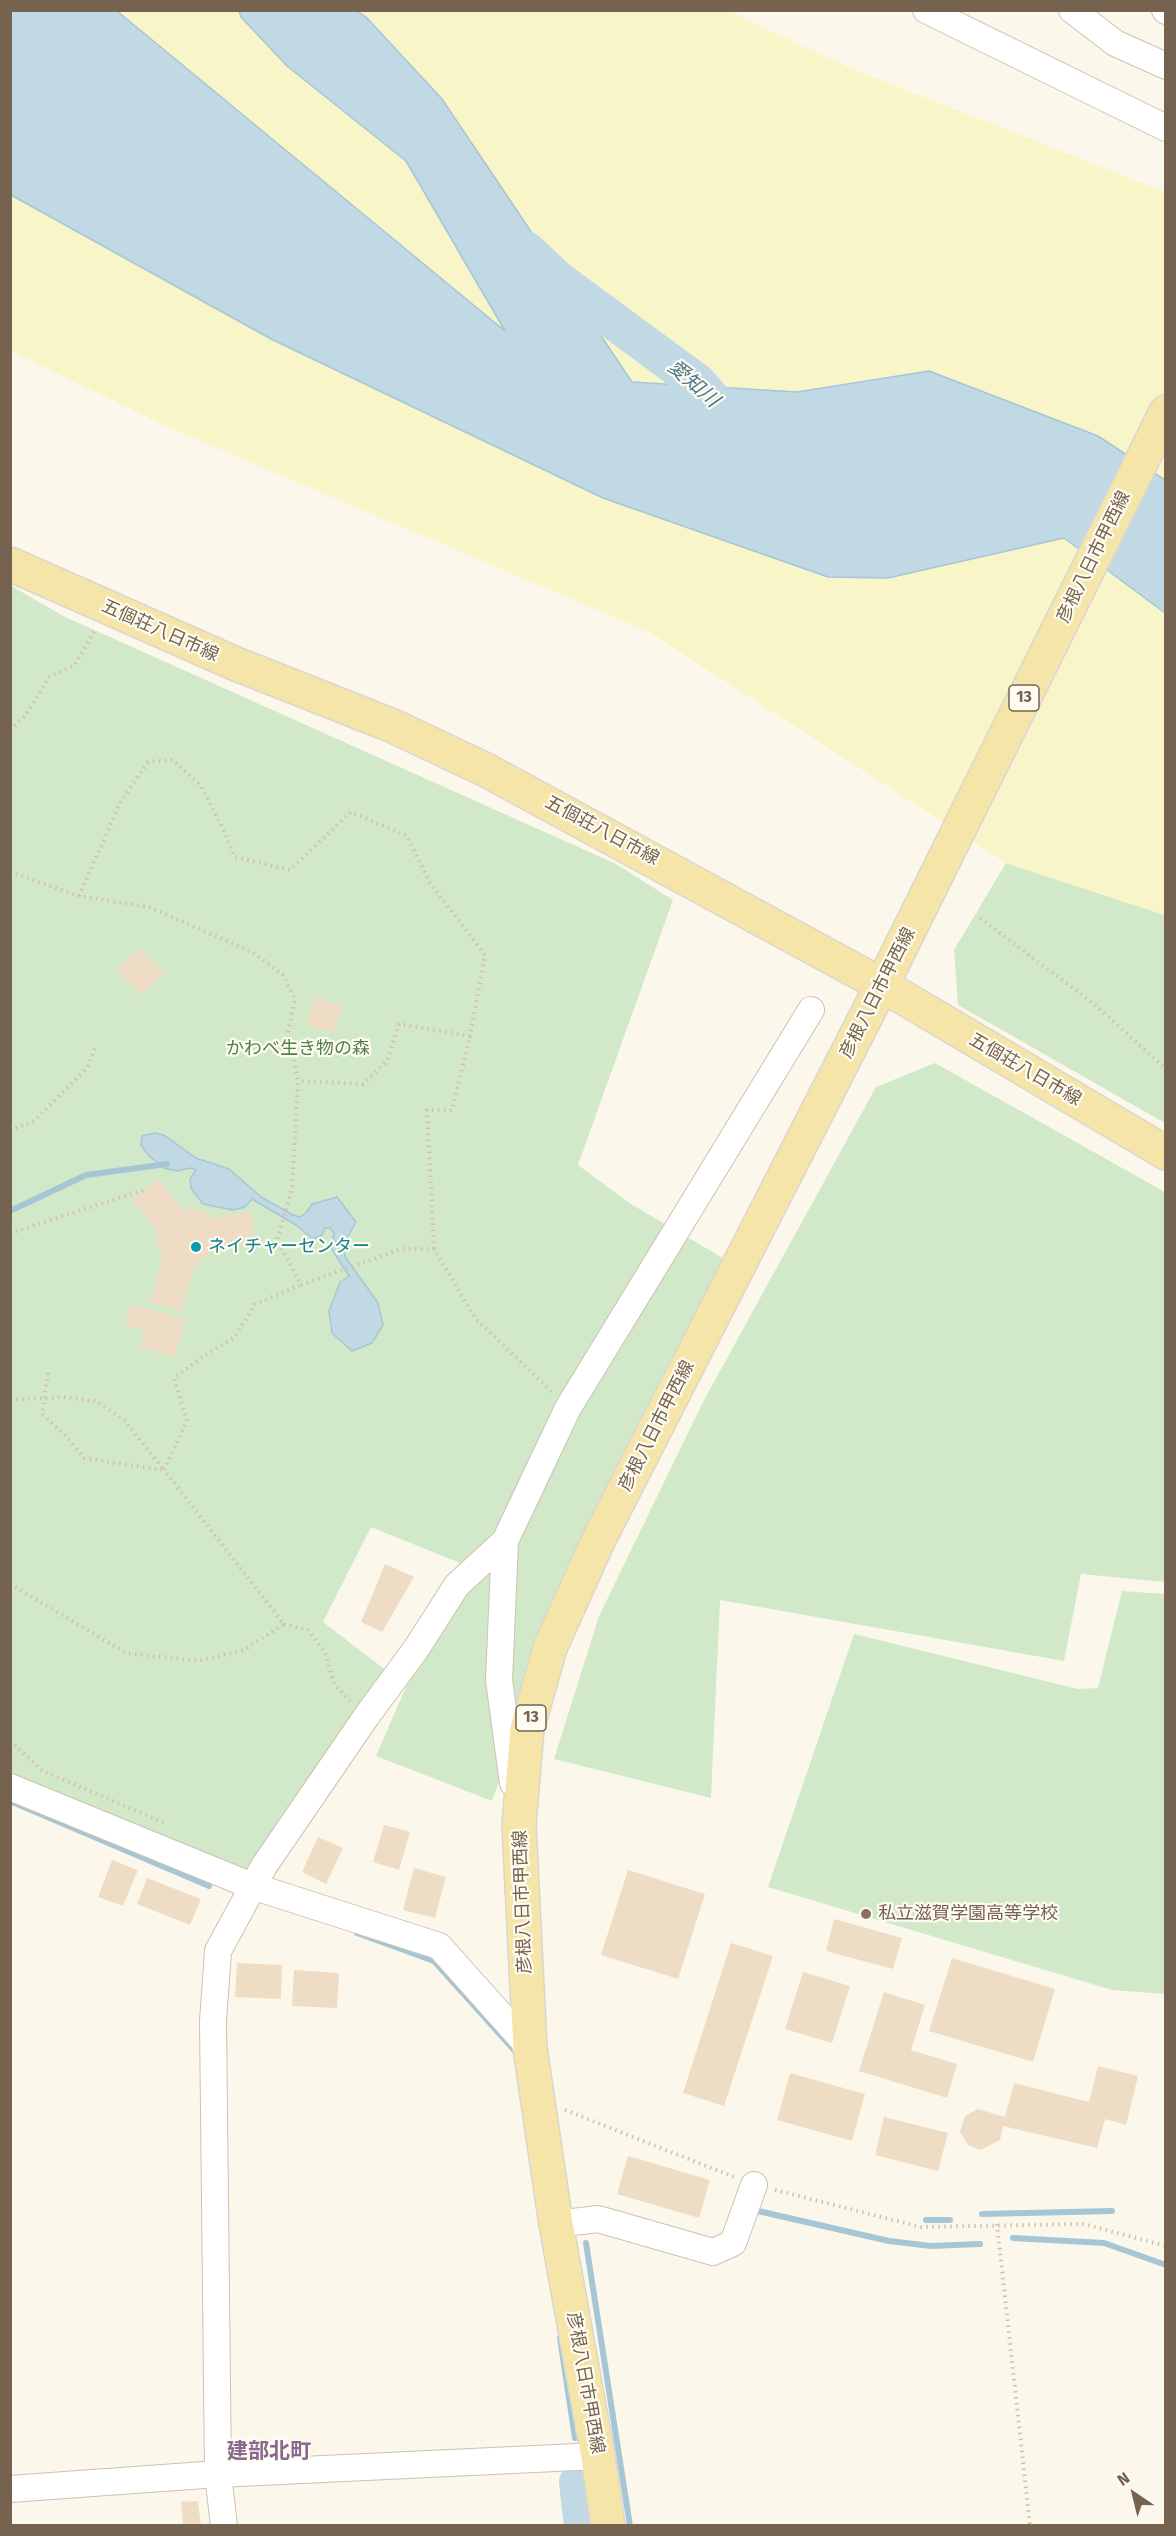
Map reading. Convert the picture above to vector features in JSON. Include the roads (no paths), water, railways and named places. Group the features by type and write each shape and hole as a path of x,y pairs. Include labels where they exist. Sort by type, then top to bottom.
{"main road":[{"name":"彦根八日市甲西線","path":"608,2526 598,2456 556,2224 530,2048 519,1825 527,1729 550,1648 598,1541 882,985 1166,412"},
{"name":"五個荘八日市線","path":"10,564 236,664 393,726 486,770 882,985 1166,1153"}],"street":[{"path":"926,10 1166,128"},
{"path":"1076,12 1115,43 1166,66"},
{"path":"224,2526 218,2474 213,2021 218,1951 258,1876 366,1717 416,1649 457,1586 505,1541 568,1408 811,1010"},
{"path":"505,1541 499,1680 519,1825"},
{"path":"10,1787 258,1876 439,1946 530,2048"},
{"path":"556,2224 598,2219 713,2253 733,2243 754,2185"},
{"path":"10,2489 218,2474 598,2456"}],"water":[{"path":"11,11 117,11 505,331 406,161 287,66 241,17 239,11 357,11 366,17 442,99 632,382 797,392 929,371 1098,436 1165,480 1165,613 1064,538 888,578 828,577 603,498 271,339 11,195"},
{"path":"155,1133 164,1135 196,1158 229,1169 261,1197 293,1215 300,1217 312,1204 337,1197 356,1222 342,1247 346,1258 378,1303 383,1325 372,1343 352,1351 332,1333 329,1311 340,1282 349,1276 331,1248 334,1233 330,1228 325,1228 322,1235 313,1239 296,1225 252,1199 245,1207 233,1210 203,1204 191,1188 190,1179 196,1170 191,1168 177,1171 164,1168 149,1156 141,1145 142,1136"}],"waterway":[{"name":"愛知川","path":"526,250 558,280 698,383 734,425"},
{"path":"10,1211 86,1175 167,1164"},
{"path":"10,1801 209,1886"},
{"path":"357,1933 434,1961 515,2051"},
{"path":"758,2211 889,2241 931,2246 980,2244"},
{"path":"982,2214 1112,2211"},
{"path":"926,2220 950,2220"},
{"path":"1013,2238 1104,2243 1166,2265"},
{"path":"586,2243 630,2526"},
{"path":"560,2338 575,2438"},
{"path":"578,2482 583,2526"}],"place":[{"name":"ネイチャーセンター","path":"196,1247"},
{"name":"私立滋賀学園高等学校","path":"866,1914"}],"district":[{"name":"建部北町","path":"269,2452"}],"park label":[{"name":"かわべ生き物の森","path":"298,1049"}]}
